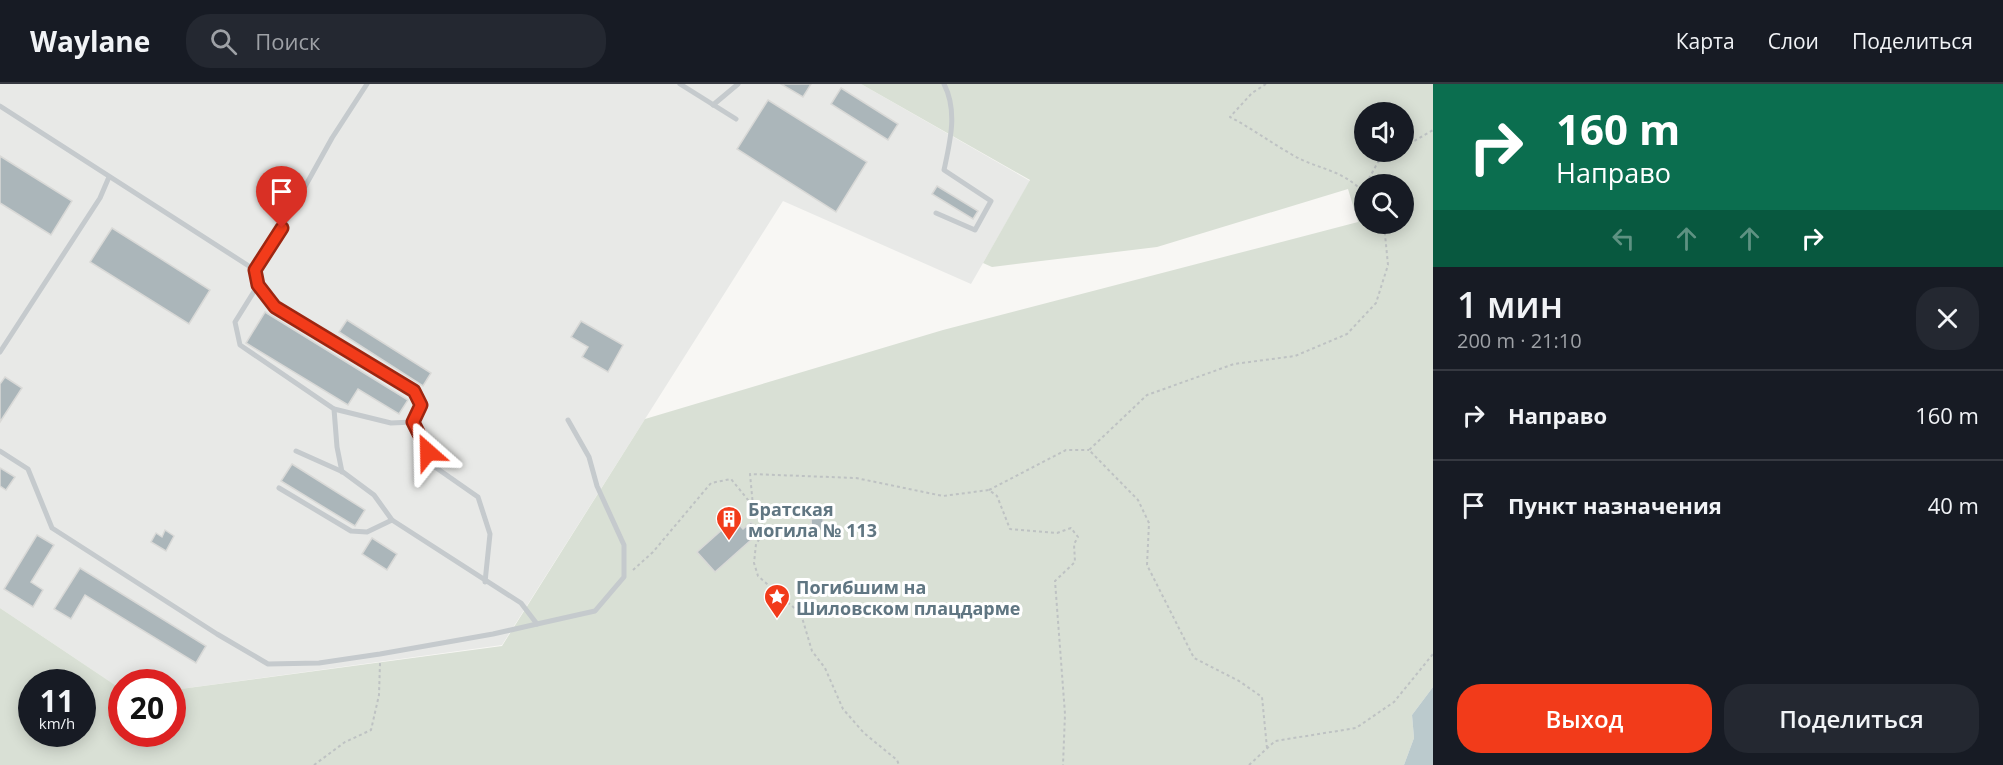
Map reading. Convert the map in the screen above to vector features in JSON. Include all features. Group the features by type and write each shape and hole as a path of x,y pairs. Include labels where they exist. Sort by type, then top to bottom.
{"lane":[{"path":"255,270 272,246 332,138 367,84"},
{"path":"680,84 736,119"},
{"path":"713,105 738,84"},
{"path":"936,213 975,230 991,201 944,170 952,136 951,112 944,84"},
{"path":"0,106 255,270 258,285 275,307 414,391 421,405 413,422"},
{"path":"0,352 100,198 109,177"},
{"path":"258,285 235,322 240,345 334,409 391,423 413,422"},
{"path":"334,409 337,447 342,472"},
{"path":"0,451 28,469 52,528 268,664 319,663 493,634 595,611 624,577 624,545 597,486 589,458 568,420"},
{"path":"413,422 435,467 478,497 490,534 485,582"},
{"path":"296,452 342,472 374,495 392,520 485,582 521,603 537,624"},
{"path":"279,488 351,531 367,532 392,520"}],"path":[{"path":"1266,84 1252,93 1230,117 1293,155 1334,170 1354,185"},
{"path":"1414,141 1433,130"},
{"path":"753,506 750,474 856,478 943,496 988,489 1066,450 1089,450 1147,395 1234,364 1294,356 1347,333 1376,303 1388,265 1385,234"},
{"path":"1089,450 1138,500 1149,523 1147,565 1194,658 1239,681 1262,697 1267,748"},
{"path":"624,577 653,552 711,483 731,479 753,506 765,531 756,544 754,563 758,576 801,614 812,651 825,668 843,710 864,733 897,760 899,765"},
{"path":"988,489 996,496 1010,530 1057,533 1071,528 1078,537 1074,544 1075,562 1055,581 1065,714 1063,765"},
{"path":"314,765 345,742 370,730 379,695 380,654"},
{"path":"1249,765 1275,741 1356,728 1394,702 1433,654"}],"shaded area":[{"path":"0,84 861,84 1030,181 971,284 783,201 502,645 186,688 186,669 108,669 108,680 96,672 96,669 91,669 0,608"},
{"path":"861,84 1433,84 1433,687 1412,715 1414,738 1404,765 0,765 0,608 91,669 18,669 18,747 96,747 96,672 108,680 108,747 186,747 186,688 502,646 645,419 943,330 1354,223 1354,234 1414,234 1414,174 1354,174 1354,209 1348,189 1157,247 992,267 983,263 1030,180"},
{"path":"1433,687 1433,765 1404,765 1414,738 1412,715"}],"building":[{"path":"781,84 811,84 803,97"},
{"path":"841,88 898,124 888,140 831,104"},
{"path":"768,100 867,162 836,212 737,149"},
{"path":"0,156 72,201 51,235 0,203"},
{"path":"937,186 978,211 973,219 932,194"},
{"path":"112,228 210,290 189,324 90,262"},
{"path":"265,312 408,400 399,414 358,389 348,405 246,343"},
{"path":"347,320 431,373 423,386 339,332"},
{"path":"581,321 623,345 608,372 582,357 588,347 571,337"},
{"path":"5,377 22,388 0,422 0,384"},
{"path":"292,464 365,510 355,526 281,481"},
{"path":"0,468 15,477 6,490 0,486"},
{"path":"823,518 824,530 812,531 811,519"},
{"name":"Братская могила № 113","path":"734,519 743,529 751,522 760,532 715,572 697,552"},
{"path":"165,530 174,536 166,551 151,542 156,533 162,537"},
{"path":"37,535 54,545 31,582 43,590 33,607 4,589"},
{"path":"372,538 397,554 387,570 362,554"},
{"path":"80,568 206,646 196,663 85,595 71,619 54,609"}],"place":[{"name":"Братская могила № 113","path":"729,542"},
{"name":"Погибшим на Шиловском плацдарме","path":"777,620"}],"route":[{"path":"282,228 255,270 258,285 275,307 414,391 421,405 413,422 428,452"}]}
